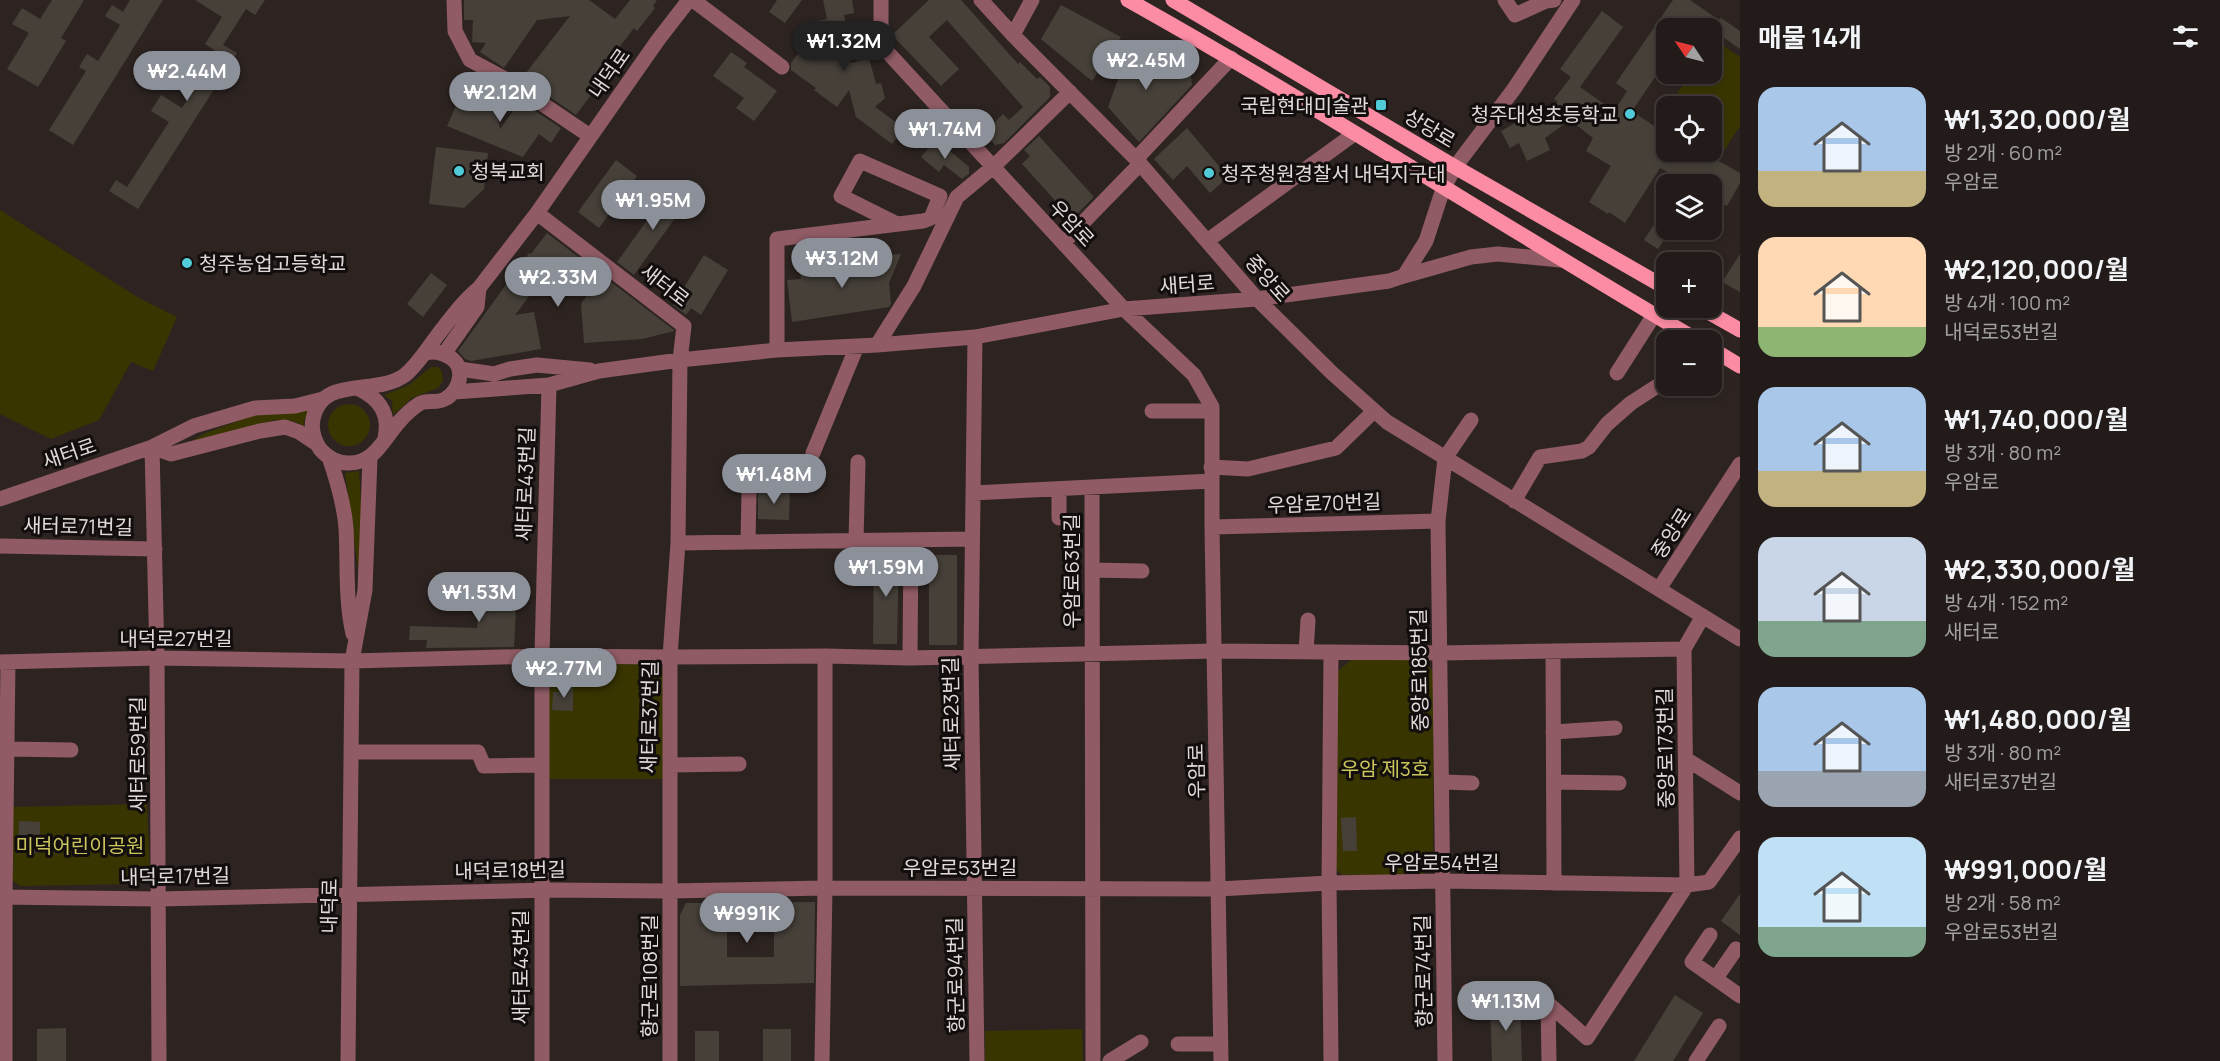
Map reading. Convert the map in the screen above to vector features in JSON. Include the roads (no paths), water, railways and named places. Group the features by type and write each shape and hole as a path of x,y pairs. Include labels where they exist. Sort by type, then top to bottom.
{"main road":[{"path":"1128,0 1231,58 1443,189 1679,330"},
{"name":"상당로","path":"1173,0 1455,167 1656,282"},
{"path":"1719,318 1740,330"},
{"path":"1722,355 1740,366"}],"street":[{"path":"454,0 455,31 470,60 507,80 590,136"},
{"path":"691,0 782,68"},
{"name":"내덕로","path":"479,288 537,213 658,40 691,0"},
{"name":"우암로","path":"881,0 880,45 1124,309 1194,375 1212,407 1211,474 1221,1061"},
{"name":"중앙로","path":"981,0 1138,161 1257,299 1332,373 1387,422 1740,639"},
{"path":"1013,35 1032,0"},
{"path":"1505,0 1515,15 1546,1 1554,0"},
{"path":"1404,276 1426,241 1443,189 1455,167 1515,89 1573,0"},
{"path":"1063,243 1231,58"},
{"path":"877,345 914,286 957,197 993,167 1070,92"},
{"path":"1207,241 1354,134"},
{"path":"777,350 777,239 923,221 931,218 940,196 860,160 841,196 897,224"},
{"name":"새터로","path":"537,213 684,326 680,360"},
{"name":"새터로","path":"599,371 777,350 975,337 1124,309 1257,299 1389,281 1471,257 1498,254 1560,260"},
{"path":"317,444 312,420 323,399 334,391 346,388 359,389 392,382 406,374 467,298 479,288"},
{"path":"444,354 477,307 479,288"},
{"path":"1617,373 1654,315"},
{"name":"새터로23번길","path":"975,337 971,657 975,888"},
{"path":"813,453 857,346"},
{"path":"329,457 346,463 370,458 379,450 385,438 404,416 420,403 446,399 454,392 460,379 460,369 454,360 435,351 425,353"},
{"name":"새터로37번길","path":"669,891 670,657 678,543 680,360"},
{"path":"460,369 494,374 537,365 599,371"},
{"path":"454,392 549,385 599,371"},
{"name":"새터로43번길","path":"542,1061 540,891 542,656 549,385"},
{"path":"1514,501 1540,457 1582,451 1589,447 1607,424 1656,385"},
{"path":"359,389 370,394 380,403 386,414 385,438"},
{"name":"새터로","path":"0,499 152,447 194,426 255,408 295,406 323,399"},
{"path":"1152,411 1212,411"},
{"path":"973,493 1092,488 1248,469 1336,448 1374,411"},
{"path":"1445,458 1471,420"},
{"path":"152,447 171,454 260,431 285,427 299,432 317,444 329,457 339,484 346,526 347,605 354,640"},
{"name":"새터로59번길","path":"152,447 157,658 159,1061"},
{"path":"354,640 365,590 370,458"},
{"name":"중앙로185번길","path":"1443,881 1438,521 1445,458"},
{"path":"856,541 858,462"},
{"name":"중앙로","path":"1659,589 1740,464"},
{"name":"우암로63번길","path":"1092,488 1094,889"},
{"path":"1059,489 1059,518"},
{"path":"748,542 749,493"},
{"name":"우암로70번길","path":"1212,527 1438,521"},
{"path":"678,543 972,539"},
{"path":"910,658 911,540"},
{"name":"새터로71번길","path":"0,546 155,549"},
{"path":"1092,570 1142,571"},
{"path":"1684,649 1703,615"},
{"path":"1306,652 1308,620"},
{"name":"내덕로","path":"348,1061 354,640"},
{"name":"우암로63번길","path":"542,656 910,658 1215,651 1440,653 1684,649"},
{"name":"중앙로173번길","path":"1684,649 1687,885"},
{"path":"1553,651 1554,883"},
{"path":"1331,652 1329,884 1331,1061"},
{"name":"내덕로27번길","path":"4,662 157,658 352,661 542,656"},
{"path":"822,1061 826,773 825,656"},
{"path":"4,662 2,897 5,1061"},
{"path":"1553,732 1615,728"},
{"path":"4,743 71,750"},
{"path":"352,752 478,752 484,766 541,765"},
{"path":"1686,759 1740,793"},
{"path":"669,765 739,764"},
{"path":"1554,776 1619,783"},
{"path":"1442,782 1472,783"},
{"path":"1468,991 1532,989 1587,1038 1687,885 1709,882 1740,838"},
{"name":"우암로54번길","path":"1219,889 1443,881 1687,885"},
{"name":"향군로74번길","path":"1443,881 1445,1061"},
{"name":"우암로53번길","path":"669,891 825,888 1219,889"},
{"name":"향군로94번길","path":"975,888 977,1061"},
{"path":"1093,1061 1094,889"},
{"name":"내덕로18번길","path":"351,894 669,891"},
{"name":"향군로108번길","path":"669,891 670,1061"},
{"name":"내덕로17번길","path":"2,897 159,899 351,894"},
{"path":"1710,935 1692,962 1740,996"},
{"path":"1716,978 1736,949"},
{"path":"1548,1003 1549,1061"},
{"path":"1696,1061 1719,1026"},
{"path":"1110,1061 1141,1042"},
{"path":"1178,1044 1221,1044"}],"place":[{"name":"국립현대미술관","path":"1381,105"},
{"name":"청주대성초등학교","path":"1630,114"},
{"name":"청북교회","path":"459,171"},
{"name":"청주청원경찰서 내덕지구대","path":"1209,173"},
{"name":"청주농업고등학교","path":"187,263"}],"park label":[{"name":"우암 제3호","path":"1385,768"},
{"name":"미덕어린이공원","path":"80,845"}]}
